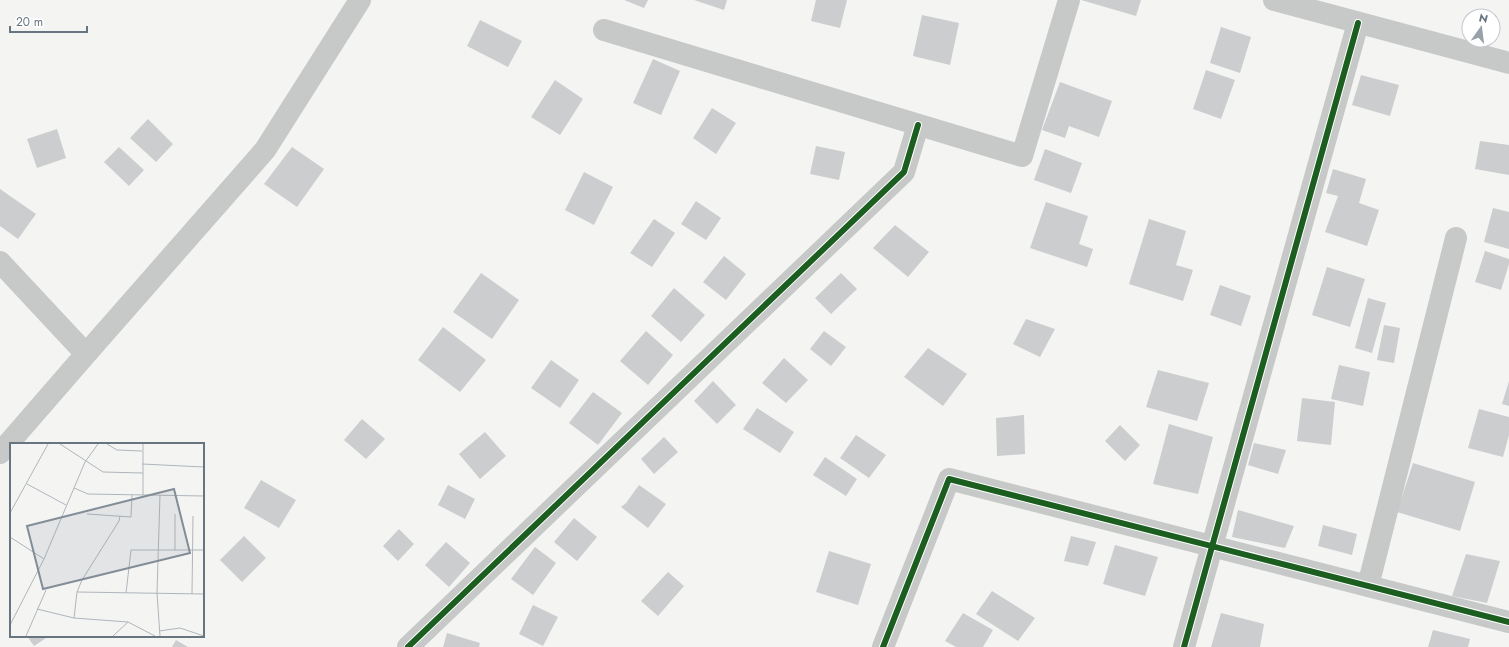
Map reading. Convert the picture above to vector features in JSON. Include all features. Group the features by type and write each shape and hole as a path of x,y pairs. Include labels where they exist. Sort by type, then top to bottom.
{"street":[{"path":"0,453 264,150 360,0"},
{"path":"604,30 1022,156 1068,0"},
{"path":"1274,0 1509,63"},
{"path":"1184,647 1358,23"},
{"path":"408,647 904,172 918,125"},
{"path":"1368,586 1456,238"},
{"path":"0,262 86,354"},
{"path":"883,647 949,479 1509,622"}],"building":[{"path":"624,0 648,0 644,8"},
{"path":"694,0 727,0 724,10"},
{"path":"816,0 847,0 840,28 811,21"},
{"path":"1081,0 1141,0 1136,16"},
{"path":"922,15 959,23 950,65 913,56"},
{"path":"480,20 522,41 508,67 467,46"},
{"path":"1221,27 1251,37 1240,73 1210,63"},
{"path":"653,59 680,71 661,115 633,103"},
{"path":"1206,70 1235,80 1221,119 1193,109"},
{"path":"1361,75 1399,85 1390,116 1352,105"},
{"path":"555,80 583,99 560,135 531,117"},
{"path":"1060,82 1112,101 1099,137 1069,126 1065,138 1042,130"},
{"path":"712,108 736,123 716,154 693,138"},
{"path":"148,119 173,144 156,162 130,138"},
{"path":"57,129 66,158 37,168 27,139"},
{"path":"1480,141 1509,145 1509,175 1475,169"},
{"path":"816,146 845,152 839,180 810,174"},
{"path":"119,147 144,170 129,186 104,162"},
{"path":"292,147 324,169 297,207 264,184"},
{"path":"1045,149 1082,163 1071,193 1034,180"},
{"path":"1333,169 1366,179 1359,203 1379,210 1367,246 1325,232 1338,196 1326,193"},
{"path":"584,172 613,187 594,225 565,210"},
{"path":"0,189 36,214 18,239 0,226"},
{"path":"696,201 721,218 706,240 681,224"},
{"path":"1046,202 1088,216 1079,244 1093,249 1087,267 1030,248"},
{"path":"1493,208 1509,212 1509,249 1484,242"},
{"path":"654,219 675,233 652,267 630,253"},
{"path":"1149,219 1186,231 1176,265 1193,270 1183,301 1129,284"},
{"path":"895,225 929,252 908,277 873,248"},
{"path":"1485,251 1509,259 1509,264 1501,290 1475,282"},
{"path":"724,256 746,274 726,300 703,282"},
{"path":"1327,267 1365,279 1350,327 1312,315"},
{"path":"481,273 519,300 492,339 453,312"},
{"path":"841,273 857,289 831,314 815,298"},
{"path":"1220,285 1251,296 1241,326 1210,315"},
{"path":"674,288 705,315 681,342 651,316"},
{"path":"1368,298 1386,303 1372,353 1355,348"},
{"path":"1026,319 1055,329 1040,357 1013,344"},
{"path":"1384,325 1400,328 1394,363 1377,360"},
{"path":"443,327 486,360 460,392 418,360"},
{"path":"646,331 673,355 648,385 620,361"},
{"path":"824,331 846,347 831,366 810,349"},
{"path":"928,348 967,374 943,406 904,377"},
{"path":"784,358 808,380 786,403 762,383"},
{"path":"551,360 579,380 560,408 531,388"},
{"path":"1339,365 1370,372 1363,406 1331,399"},
{"path":"1158,370 1209,383 1197,421 1146,407"},
{"path":"713,381 736,405 717,424 694,401"},
{"path":"1509,381 1509,406 1502,404"},
{"path":"593,392 622,413 598,445 569,423"},
{"path":"1302,398 1335,402 1331,445 1297,441"},
{"path":"757,408 794,432 780,453 743,429"},
{"path":"1479,409 1509,417 1509,435 1503,457 1468,448"},
{"path":"1024,415 1025,454 997,456 996,418"},
{"path":"362,419 385,439 366,459 344,440"},
{"path":"1169,424 1213,437 1198,494 1153,484"},
{"path":"1120,425 1140,445 1125,461 1105,441"},
{"path":"485,432 506,456 480,479 459,454"},
{"path":"856,435 886,455 869,478 840,458"},
{"path":"664,437 678,452 654,474 641,459"},
{"path":"1254,443 1286,450 1278,474 1248,465"},
{"path":"825,457 857,479 846,496 813,475"},
{"path":"1413,463 1475,482 1460,531 1397,512"},
{"path":"261,480 296,500 279,528 244,508"},
{"path":"448,485 475,499 465,519 438,505"},
{"path":"639,485 666,504 648,528 621,507 626,503"},
{"path":"1238,510 1294,526 1285,548 1232,537"},
{"path":"574,518 597,537 577,561 554,542"},
{"path":"1323,525 1357,534 1352,555 1318,546"},
{"path":"399,529 414,544 398,561 383,546"},
{"path":"244,536 266,558 242,582 220,560"},
{"path":"1071,536 1096,542 1088,566 1064,561"},
{"path":"446,542 470,563 449,587 425,565"},
{"path":"1115,545 1158,557 1145,596 1103,584"},
{"path":"535,547 556,563 533,595 511,579"},
{"path":"829,551 871,564 858,605 816,592"},
{"path":"1466,554 1500,561 1487,603 1452,596"},
{"path":"668,572 684,586 658,616 641,601"},
{"path":"992,591 1035,618 1018,641 976,614"},
{"path":"533,605 558,617 543,646 519,634"},
{"path":"963,613 993,630 983,647 956,647 945,641"},
{"path":"1221,613 1264,624 1260,647 1211,647"},
{"path":"1433,630 1470,639 1468,647 1428,647"},
{"path":"447,633 480,643 479,647 443,647"},
{"path":"28,637 48,637 34,646"},
{"path":"176,640 188,647 172,647"}],"cycle path":[{"path":"1184,647 1358,23"},
{"path":"408,647 904,172 918,125"},
{"path":"883,647 949,479 1509,622"}]}
